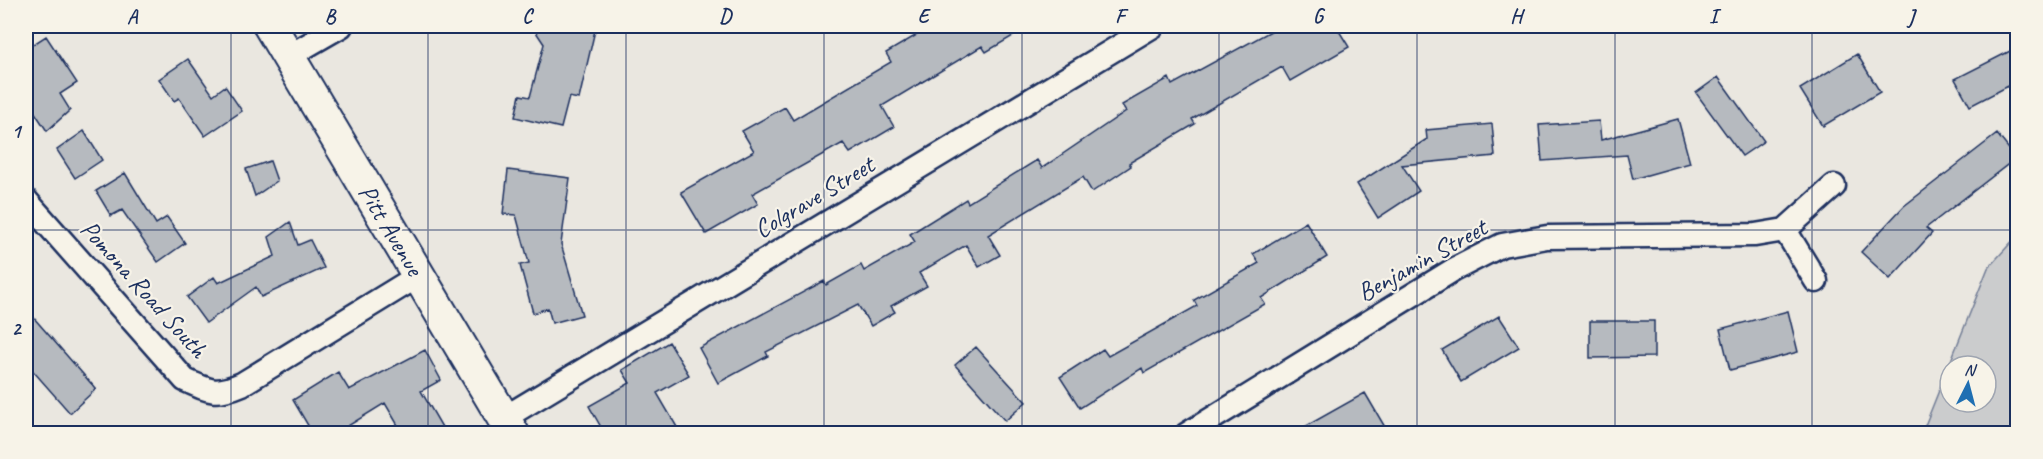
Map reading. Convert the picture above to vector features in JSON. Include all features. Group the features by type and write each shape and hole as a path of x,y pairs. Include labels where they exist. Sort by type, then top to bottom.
{"street":[{"name":"Pitt Avenue","path":"270,26 509,426"},
{"path":"289,56 341,26"},
{"name":"Colgrave Street","path":"509,426 1153,26"},
{"path":"1816,281 1785,230 1834,186"},
{"name":"Pomona Road South","path":"26,200 185,380 207,390 224,391 242,384 418,276"},
{"name":"Benjamin Street","path":"1187,434 1453,270 1502,245 1547,237 1755,235 1785,230"}],"shaded area":[{"path":"2017,236 2017,433 1922,433 1938,393 1938,414 1998,414 1998,354 1954,354 1988,268"}],"building":[{"path":"532,26 596,26 579,99 569,97 561,128 515,117 520,95 530,97 544,44"},
{"path":"932,26 1030,26 986,52 982,46 882,106 894,127 850,153 843,143 752,194 758,204 706,234 681,192 754,151 742,131 785,107 793,120 891,62 886,53"},
{"path":"1280,26 1336,26 1349,47 1290,81 1282,67 1192,119 1195,124 1129,163 1131,166 1092,192 1083,177 988,235 1000,255 979,267 966,245 919,273 927,286 891,306 895,312 871,326 858,305 766,352 768,356 718,383 699,348 824,281 826,285 861,265 864,271 915,242 910,234 966,199 968,203 1037,160 1042,168 1126,111 1122,105 1169,78 1172,85"},
{"path":"46,36 77,83 60,94 70,110 47,131 26,99 26,49"},
{"path":"2018,47 2018,81 1970,106 1955,79"},
{"path":"1857,54 1880,92 1823,126 1800,89"},
{"path":"188,59 213,95 225,86 242,111 205,136 179,98 174,101 159,79"},
{"path":"1718,77 1764,141 1742,156 1696,93"},
{"path":"1678,119 1690,163 1633,179 1627,155 1542,161 1539,125 1599,121 1601,140"},
{"path":"1492,124 1495,156 1402,165 1419,191 1378,218 1357,184 1427,139 1426,130"},
{"path":"84,131 102,160 75,178 57,150"},
{"path":"1997,134 2016,158 1926,228 1932,233 1890,279 1861,252 1904,206"},
{"path":"270,161 277,181 255,196 246,169"},
{"path":"508,170 570,178 561,244 582,315 552,323 548,308 533,313 520,265 529,263 516,215 503,214"},
{"path":"125,173 156,224 167,217 185,243 158,262 122,210 111,216 96,191"},
{"path":"290,222 298,245 310,240 324,268 261,297 256,287 206,323 187,297 214,277 218,283 275,256 269,237"},
{"path":"1306,222 1327,257 1261,298 1265,304 1144,373 1142,368 1080,408 1060,377 1103,349 1108,356 1197,306 1194,300 1259,263 1253,254"},
{"path":"26,309 96,389 70,413 26,363"},
{"path":"1788,311 1798,352 1730,370 1720,329"},
{"path":"1499,316 1519,347 1461,382 1442,350"},
{"path":"1590,321 1654,321 1654,357 1590,358"},
{"path":"669,342 689,375 657,393 681,434 605,434 589,406 630,383 622,370"},
{"path":"976,347 1026,402 1005,421 955,365"},
{"path":"425,350 441,380 421,391 446,434 403,434 385,403 335,434 313,434 293,400 338,372 349,390"},
{"path":"1365,393 1389,434 1292,434"}]}
